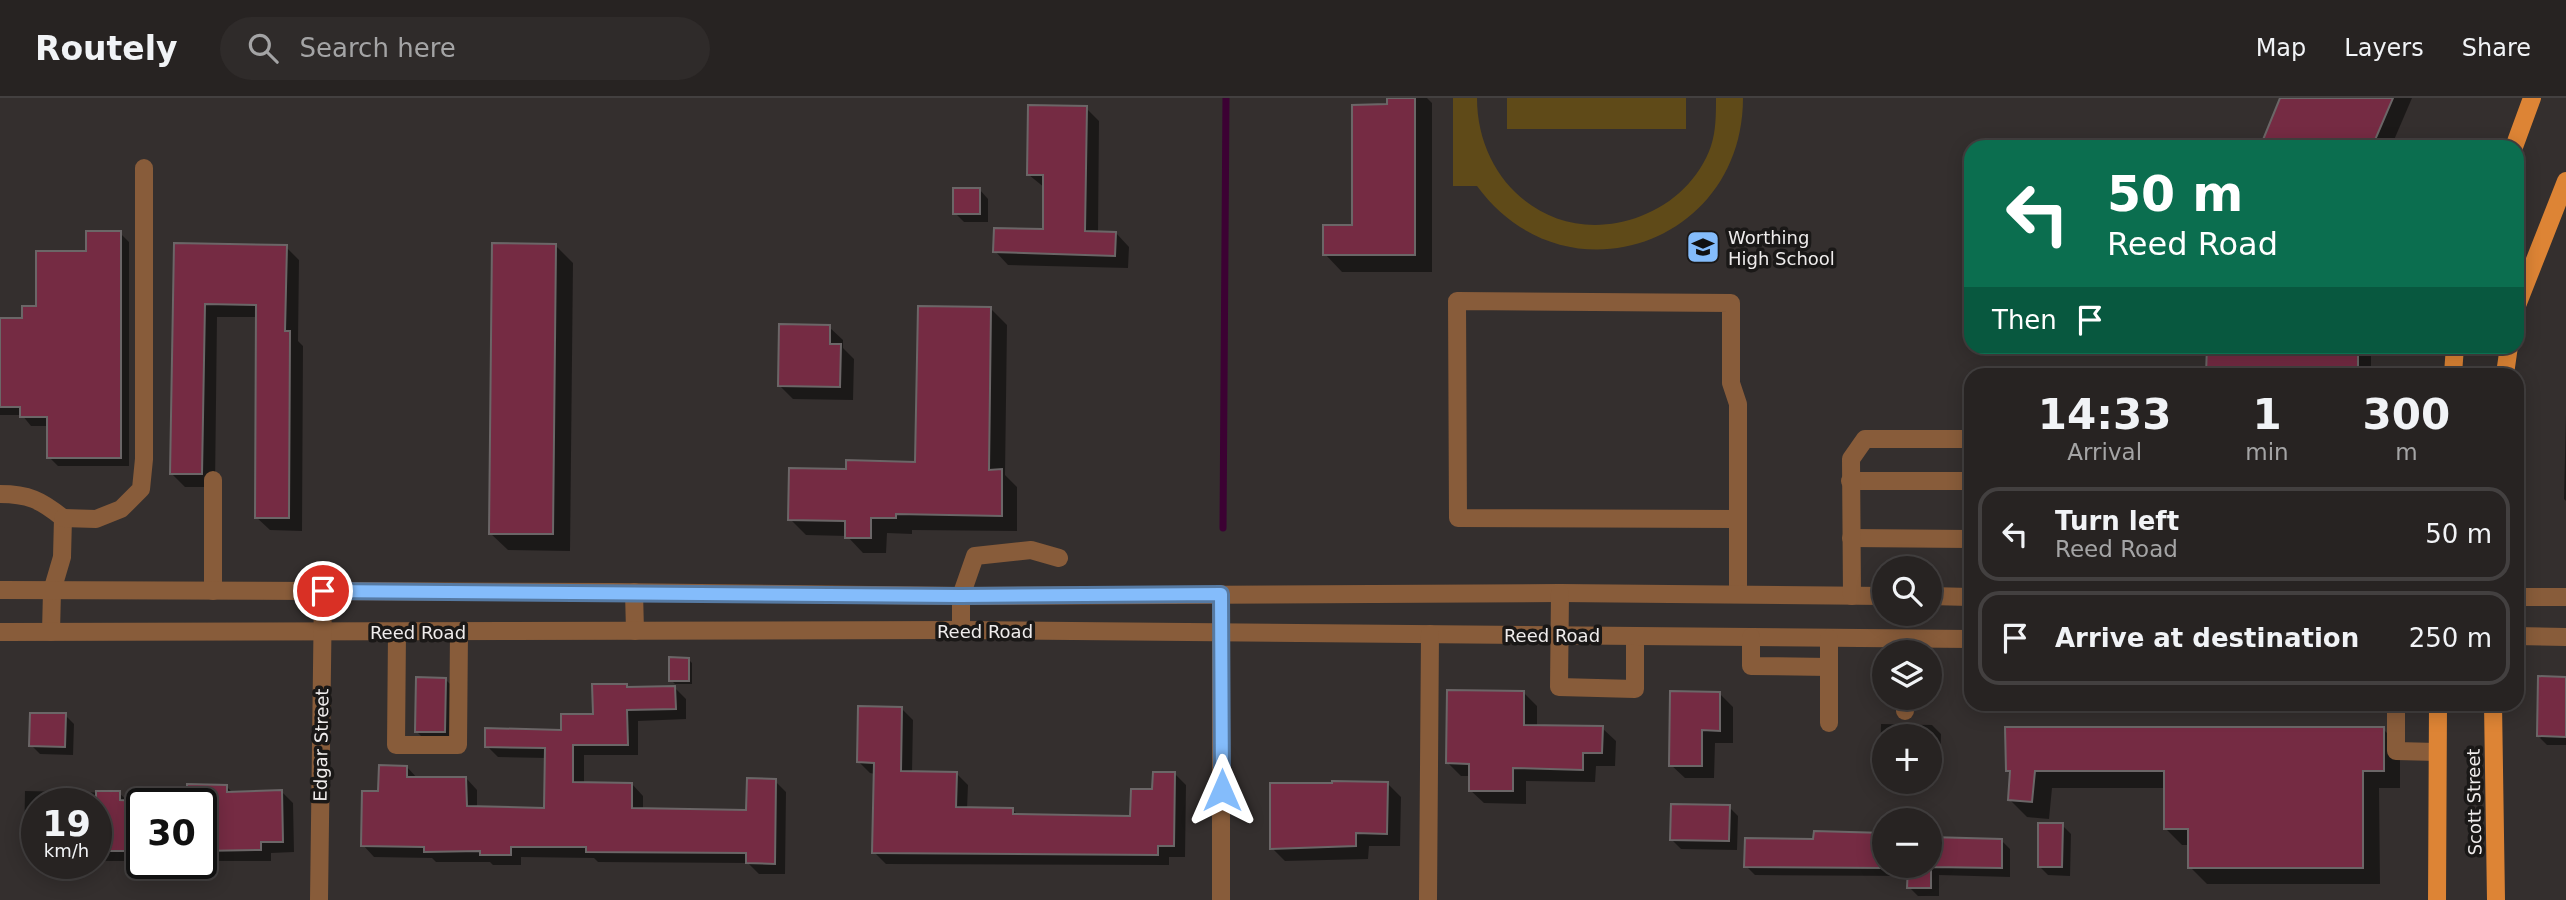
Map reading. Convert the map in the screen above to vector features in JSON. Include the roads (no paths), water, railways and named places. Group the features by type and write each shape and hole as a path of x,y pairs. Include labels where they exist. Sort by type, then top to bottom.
{"main road":[{"path":"2517,140 2532,98"},
{"path":"2524,288 2566,181"},
{"name":"Scott Street","path":"2437,900 2438,711"},
{"name":"Scott Street","path":"2493,711 2496,900"}],"street":[{"path":"0,494 17,494 42,501 63,518 96,519 121,509 141,489 144,459 145,168"},
{"path":"1737,519 1458,518 1457,301 1731,303 1731,383 1738,404 1738,594"},
{"path":"1852,596 1851,459 1865,439 1964,439"},
{"path":"213,480 213,591"},
{"path":"1850,481 1964,481"},
{"path":"51,632 52,591 62,557 63,518"},
{"path":"1851,538 1964,539"},
{"path":"961,630 961,596 975,556 1031,550 1059,558"},
{"name":"Reed Road","path":"0,590 961,596 1560,593 1872,596"},
{"name":"Edgar Street","path":"319,900 323,591"},
{"path":"634,592 635,631"},
{"path":"1560,593 1559,687 1635,689 1635,636"},
{"path":"1221,594 1221,900"},
{"path":"1942,596 1964,597"},
{"path":"2524,597 2566,597"},
{"name":"Reed Road","path":"0,632 961,630 1829,638 1872,642"},
{"path":"397,632 396,744 458,745 458,632"},
{"path":"1428,900 1430,634"},
{"path":"2524,636 2566,637"},
{"path":"1751,637 1751,666 1829,667"},
{"path":"1829,638 1829,723"},
{"name":"Reed Road","path":"1942,642 1964,640"},
{"path":"2396,711 2396,751 2437,752"}],"waterway":[{"path":"1223,528 1226,98"}],"place":[{"name":"Worthing High School","path":"1703,247"}]}
